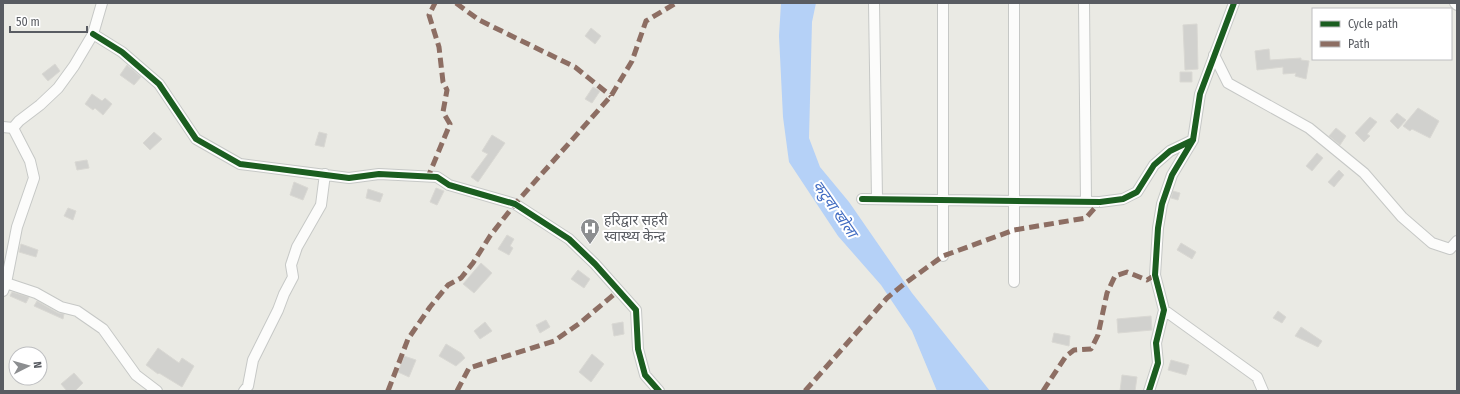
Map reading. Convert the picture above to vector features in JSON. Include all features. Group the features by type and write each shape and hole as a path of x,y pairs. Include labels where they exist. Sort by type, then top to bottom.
{"street":[{"path":"14,128 19,121 40,105 58,88 74,66 94,34 102,3"},
{"path":"874,3 877,199"},
{"path":"943,3 943,256"},
{"path":"1014,3 1014,282"},
{"path":"1084,3 1086,202"},
{"path":"1149,391 1158,363 1156,343 1164,310 1155,275 1158,228 1162,204 1172,175 1193,140 1200,94 1234,3"},
{"path":"94,34 122,52 159,84 196,139 240,164 349,178 378,174 437,177 449,185 515,204 568,239 595,264 636,310 638,349 645,375 658,391"},
{"path":"1214,55 1228,83 1309,128 1364,173 1402,217 1432,243 1450,249 1457,241"},
{"path":"3,127 14,128"},
{"path":"14,128 30,161 34,178 17,227 4,287 36,293 61,307 77,311 103,330 136,375 157,391"},
{"path":"862,199 1086,202 1123,199 1138,192 1154,166 1170,151 1193,140"},
{"path":"244,391 248,386 253,360 293,278 291,265 297,247 321,205 325,174"},
{"path":"1164,310 1257,376 1263,391"}],"water":[{"name":"कटुवा खोला","path":"781,3 816,3 812,22 809,138 820,167 849,202 912,293 990,391 937,391 912,331 881,285 838,236 789,162 783,117 779,36"}],"building":[{"path":"1197,24 1198,69 1185,70 1183,25"},
{"path":"591,28 601,36 595,44 585,36"},
{"path":"1269,49 1270,60 1301,58 1301,60 1309,61 1306,79 1295,76 1296,73 1283,74 1283,67 1257,70 1255,51"},
{"path":"55,64 60,71 48,81 42,74"},
{"path":"127,65 141,77 134,85 120,75"},
{"path":"1180,72 1192,72 1192,82 1180,82"},
{"path":"593,87 600,91 592,103 585,99"},
{"path":"92,94 102,101 105,98 112,104 103,115 95,108 93,110 85,104"},
{"path":"1418,108 1439,121 1430,138 1412,129 1410,131 1403,126"},
{"path":"1397,113 1406,120 1398,129 1390,121"},
{"path":"1370,117 1377,122 1367,134 1370,136 1364,142 1355,133"},
{"path":"1336,128 1346,136 1340,145 1329,136"},
{"path":"154,132 162,139 150,150 143,143"},
{"path":"319,132 327,134 324,147 315,145"},
{"path":"492,135 505,143 478,182 471,177 488,154 482,151"},
{"path":"1317,153 1323,158 1312,171 1306,166"},
{"path":"87,160 89,168 77,170 75,162"},
{"path":"1339,170 1344,175 1334,187 1328,182"},
{"path":"294,182 308,188 303,200 290,195"},
{"path":"436,188 444,191 437,205 430,202"},
{"path":"368,189 383,194 380,202 366,198"},
{"path":"1173,191 1180,193 1178,200 1171,198"},
{"path":"68,208 76,211 73,220 64,216"},
{"path":"507,235 514,239 510,246 513,248 509,255 498,249"},
{"path":"1181,243 1196,252 1192,259 1177,250"},
{"path":"21,244 38,250 36,257 19,252"},
{"path":"481,263 492,273 474,293 463,284"},
{"path":"578,270 590,279 584,288 571,279"},
{"path":"12,292 29,297 26,303 10,296"},
{"path":"37,301 58,313 64,314 63,319 34,306"},
{"path":"1278,311 1286,317 1282,323 1273,318"},
{"path":"1151,316 1152,330 1118,333 1117,319"},
{"path":"546,320 550,327 540,333 536,325"},
{"path":"485,322 492,331 480,339 474,331"},
{"path":"623,322 624,334 614,336 612,324"},
{"path":"1301,327 1322,341 1318,347 1295,336"},
{"path":"1054,333 1070,336 1069,346 1052,342"},
{"path":"446,344 461,353 465,358 456,366 439,356"},
{"path":"158,348 179,363 182,358 194,366 182,387 159,373 158,374 146,365"},
{"path":"592,354 604,364 591,382 579,372"},
{"path":"404,356 416,360 409,377 398,372"},
{"path":"1171,360 1189,365 1186,375 1168,370"},
{"path":"74,373 83,383 75,391 67,391 61,384"},
{"path":"1122,375 1137,377 1135,391 1120,391"}],"marked path":[{"path":"431,177 428,177 450,124 443,112 447,90 443,82 439,47 429,15 435,3"},
{"path":"456,3 479,20 575,67 611,96"},
{"path":"388,391 408,339 430,307 448,285 461,278 473,263 490,236 515,204 611,96 632,61 646,21 676,3"},
{"path":"805,391 887,298 943,256 1014,230 1086,218 1100,202"},
{"path":"1043,391 1066,356 1074,350 1091,349 1098,335 1107,293 1115,276 1127,272 1147,280 1155,275"},
{"path":"457,391 469,368 554,341 580,323 618,291"}],"cycle path":[{"path":"1149,391 1158,363 1156,343 1164,310 1155,275 1158,228 1162,204 1172,175 1193,140 1200,94 1234,3"},
{"path":"93,34 122,52 159,84 196,139 240,164 349,178 379,174 437,177 449,185 515,204 569,239 595,264 636,310 638,349 645,375 659,391"},
{"path":"862,199 1100,202 1123,199 1137,192 1154,165 1170,151 1193,140"}],"place":[{"name":"हरिद्वार सहरी स्वास्थ्य केन्द्र","path":"590,245"}]}
